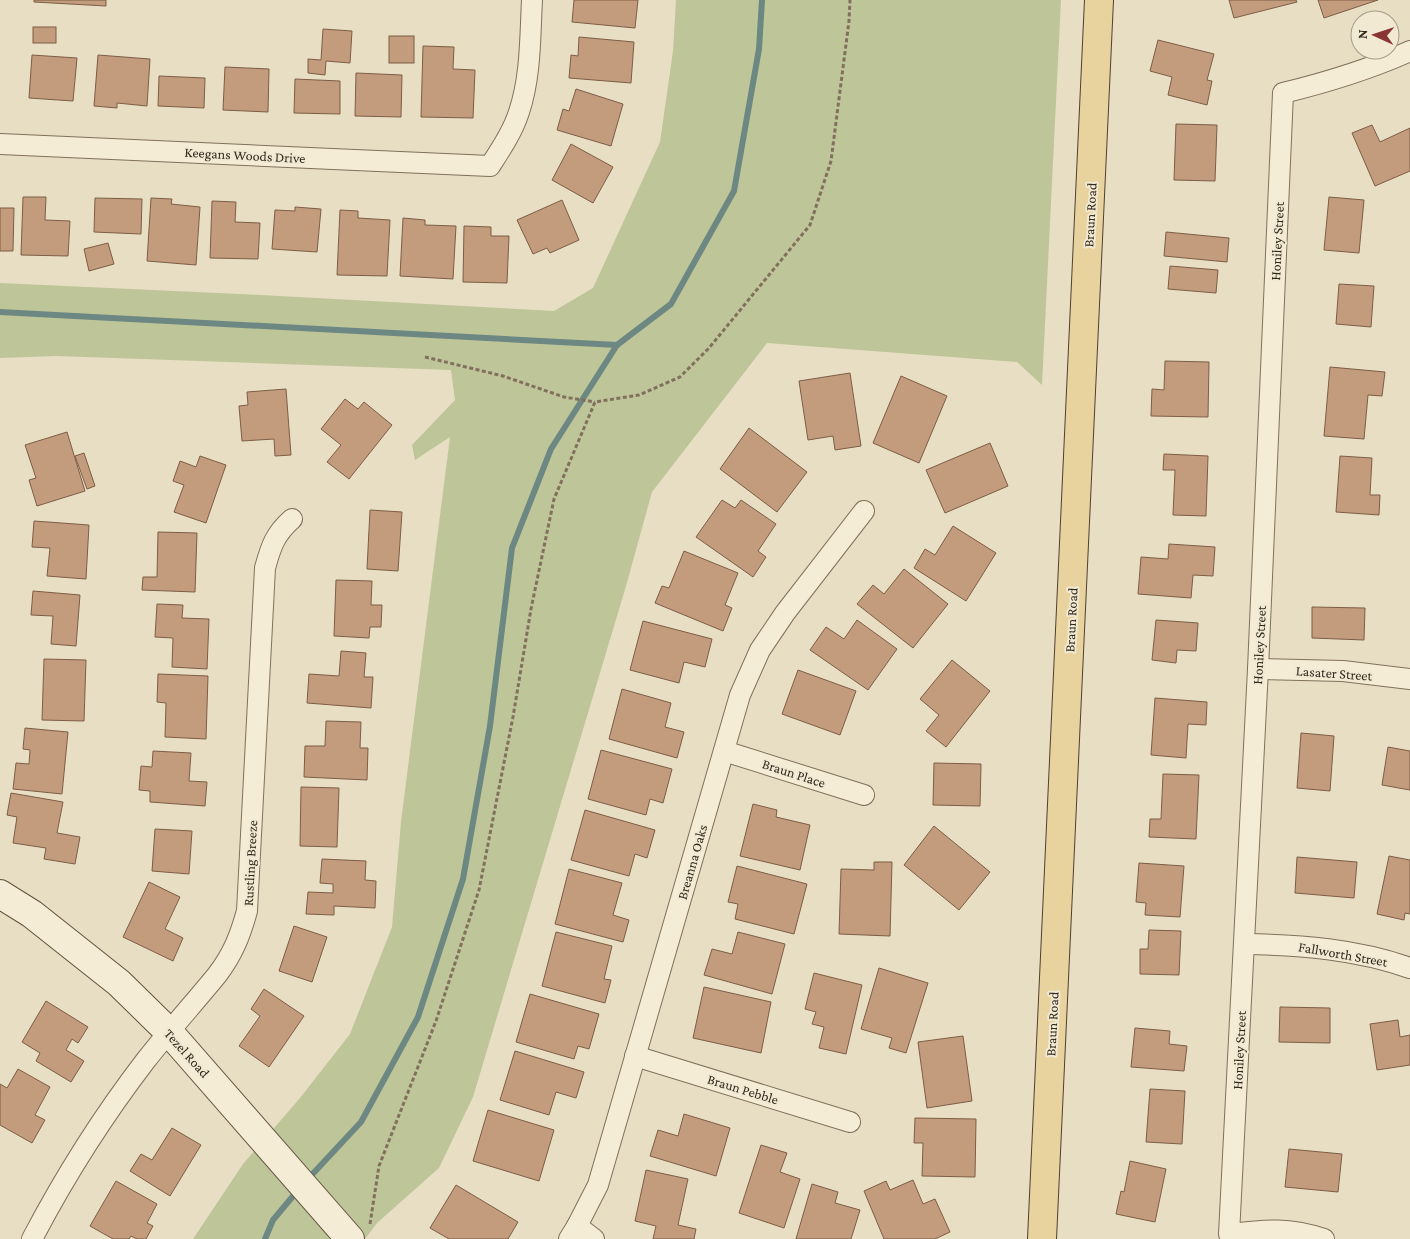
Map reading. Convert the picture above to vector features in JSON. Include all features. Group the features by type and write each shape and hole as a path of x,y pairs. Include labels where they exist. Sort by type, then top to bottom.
{"main road":[{"name":"Braun Road","path":"1042,1239 1100,0"},
{"name":"Tezel Road","path":"0,894 32,914 119,983 169,1032 262,1137 359,1236"}],"street":[{"name":"Keegans Woods Drive","path":"0,144 490,166 512,131 520,112 529,55 532,0"},
{"name":"Honiley Street","path":"1324,1239 1293,1231 1274,1229 1229,1234 1245,944 1284,93 1335,80 1385,62 1410,50"},
{"name":"Breanna Oaks","path":"573,1233 598,1186 740,696 760,650 785,613 864,511"},
{"name":"Rustling Breeze","path":"32,1239 77,1159 142,1066 226,963 240,938 247,911 265,568 272,543 282,528 292,519"},
{"name":"Lasater Street","path":"1258,669 1344,671 1410,679"},
{"name":"Braun Place","path":"724,751 864,795"},
{"name":"Fallworth Street","path":"1245,944 1296,945 1346,951 1410,968"},
{"name":"Braun Pebble","path":"635,1056 850,1122"},
{"path":"573,1233 594,1239"}],"path":[{"path":"425,357 503,376 564,397 595,402 639,395 680,377 709,348 810,225 831,161 850,0"},
{"path":"359,1236 378,1166 436,1021 479,890 513,717 531,609 554,499 595,402"}],"green space":[{"path":"676,0 1061,0 1042,385 1017,362 767,343 652,492 626,586 473,1097 439,1168 377,1223 365,1239 193,1239 243,1164 300,1098 350,1034 392,927 401,822 450,437 415,460 412,445 455,400 451,370 57,356 0,358 0,283 554,311 593,288 660,142 673,51"}],"building":[{"path":"34,0 106,0 106,6 34,2"},
{"path":"574,0 638,0 635,28 572,22"},
{"path":"1229,0 1296,0 1297,2 1234,18"},
{"path":"1318,0 1378,0 1324,18"},
{"path":"33,27 56,27 56,43 33,43"},
{"path":"323,29 352,31 350,63 326,61 325,75 308,73 308,59 321,60"},
{"path":"389,36 414,36 414,63 389,63"},
{"path":"579,37 634,42 631,83 569,78 571,55 578,56"},
{"path":"1158,40 1214,54 1207,80 1212,81 1207,105 1168,95 1172,77 1150,71"},
{"path":"423,46 454,47 453,69 475,70 473,118 421,117"},
{"path":"32,55 77,58 73,101 29,98"},
{"path":"98,55 150,59 147,106 117,103 117,108 94,106"},
{"path":"225,67 269,69 268,112 223,110"},
{"path":"356,73 402,75 401,117 355,116"},
{"path":"159,76 205,78 204,108 158,106"},
{"path":"295,79 340,81 340,114 294,113"},
{"path":"576,89 623,104 611,146 557,130 563,109 569,111"},
{"path":"1176,124 1217,125 1215,181 1174,180"},
{"path":"1372,125 1380,142 1410,128 1410,171 1375,186 1352,133"},
{"path":"571,144 613,167 593,203 552,180"},
{"path":"23,197 46,197 45,220 70,221 68,256 21,255"},
{"path":"1329,197 1364,200 1359,253 1324,250"},
{"path":"95,198 142,199 141,234 94,232"},
{"path":"151,198 172,199 171,204 200,207 196,265 147,261"},
{"path":"562,200 579,240 550,253 547,248 533,254 517,220"},
{"path":"212,201 236,202 235,222 260,223 258,259 210,258"},
{"path":"295,207 321,209 317,252 272,249 275,210 295,211"},
{"path":"0,208 14,208 13,251 0,251"},
{"path":"340,210 358,211 358,218 390,220 387,276 337,275"},
{"path":"403,218 425,220 425,225 456,226 453,279 400,276"},
{"path":"464,226 491,227 491,236 509,236 507,283 463,282"},
{"path":"1166,232 1229,238 1227,262 1164,256"},
{"path":"108,243 114,264 89,271 84,249"},
{"path":"1170,266 1218,270 1216,293 1168,289"},
{"path":"1339,284 1374,286 1371,327 1336,324"},
{"path":"1165,361 1209,362 1208,417 1151,416 1152,389 1164,390"},
{"path":"1330,367 1385,372 1382,396 1368,395 1364,439 1324,436"},
{"path":"850,373 861,446 835,450 833,436 808,440 799,381"},
{"path":"901,376 947,396 919,463 873,443"},
{"path":"286,389 291,455 275,456 274,439 242,441 239,406 248,405 247,392"},
{"path":"345,399 358,409 364,402 392,425 349,479 327,462 341,445 321,429"},
{"path":"749,428 807,472 777,512 720,469"},
{"path":"67,432 85,491 37,506 29,480 36,478 25,445"},
{"path":"990,443 1008,486 945,513 926,470"},
{"path":"84,453 95,486 87,489 75,456"},
{"path":"1164,454 1208,456 1206,516 1173,515 1175,470 1163,470"},
{"path":"200,456 226,465 206,523 174,512 184,485 173,481 180,461 196,467"},
{"path":"1340,456 1372,458 1370,495 1380,495 1379,515 1336,512"},
{"path":"722,500 735,508 741,500 776,524 758,551 766,557 753,577 696,537"},
{"path":"370,510 402,512 398,571 367,569"},
{"path":"34,521 89,525 86,579 47,576 50,548 32,547"},
{"path":"953,526 996,553 966,601 914,568 925,549 935,555"},
{"path":"158,532 197,533 195,592 142,590 143,577 157,577"},
{"path":"1169,544 1215,547 1213,576 1193,575 1191,598 1138,594 1141,557 1168,559"},
{"path":"684,551 738,573 725,605 732,608 723,631 655,603 662,586 669,588"},
{"path":"904,569 948,604 913,648 857,604 873,585 884,594"},
{"path":"336,580 372,581 371,605 382,605 381,627 370,627 369,638 334,636"},
{"path":"33,591 80,595 76,646 51,644 53,616 31,615"},
{"path":"157,604 183,605 182,618 209,619 207,669 172,667 173,638 155,637"},
{"path":"1312,607 1365,608 1364,640 1312,638"},
{"path":"857,620 897,649 868,690 810,650 826,627 844,639"},
{"path":"1156,620 1198,623 1196,651 1177,650 1176,663 1152,660"},
{"path":"643,621 712,639 705,667 684,662 679,683 630,670"},
{"path":"341,651 366,653 364,677 373,677 371,708 307,703 309,674 339,676"},
{"path":"44,659 86,660 84,721 42,720"},
{"path":"952,660 990,691 946,747 926,731 939,715 920,699"},
{"path":"798,670 856,691 840,735 782,714"},
{"path":"158,674 208,676 206,739 165,737 166,703 157,702"},
{"path":"622,689 671,703 665,727 684,732 677,758 609,739"},
{"path":"1155,698 1207,702 1206,725 1188,724 1186,758 1151,755"},
{"path":"326,721 361,722 360,748 368,748 367,780 304,777 305,746 325,746"},
{"path":"25,728 68,732 62,794 13,789 16,763 29,764 30,750 23,749"},
{"path":"1301,733 1334,736 1330,791 1297,788"},
{"path":"1388,747 1410,751 1410,790 1382,785"},
{"path":"601,750 672,769 663,803 650,799 646,815 588,799"},
{"path":"153,751 191,753 189,781 207,782 205,806 150,802 150,791 139,790 141,766 152,767"},
{"path":"934,763 981,764 980,806 933,805"},
{"path":"1163,774 1199,775 1196,839 1149,837 1150,819 1161,819"},
{"path":"301,787 339,788 337,847 300,846"},
{"path":"11,793 63,802 57,833 80,837 75,864 44,859 46,848 13,843 17,817 7,815"},
{"path":"753,804 777,810 776,817 810,825 800,870 740,856"},
{"path":"585,810 655,830 647,858 635,854 629,876 571,860"},
{"path":"934,826 990,872 959,910 904,865"},
{"path":"155,829 192,831 189,874 152,871"},
{"path":"1389,856 1410,860 1410,914 1405,913 1404,920 1377,914"},
{"path":"1297,857 1357,862 1354,898 1295,893"},
{"path":"322,859 366,861 365,880 376,881 375,908 334,906 334,915 306,914 308,892 333,893 333,884 320,883"},
{"path":"874,862 892,862 890,936 839,934 841,869 874,870"},
{"path":"1139,863 1184,866 1180,917 1145,915 1146,903 1136,902"},
{"path":"737,866 807,884 794,934 735,919 738,904 728,902"},
{"path":"569,869 622,883 613,915 629,920 623,942 555,924"},
{"path":"149,882 180,897 165,929 183,938 173,961 123,937"},
{"path":"294,926 327,937 312,982 279,971"},
{"path":"1149,930 1181,931 1179,975 1140,974 1140,949 1148,949"},
{"path":"556,932 612,946 604,979 611,980 605,1003 542,986"},
{"path":"738,932 785,944 772,994 704,975 712,949 732,954"},
{"path":"879,968 928,983 906,1053 889,1048 892,1038 861,1029"},
{"path":"814,973 862,985 846,1054 819,1048 824,1027 812,1024 816,1012 805,1009"},
{"path":"704,987 771,1002 761,1053 693,1038"},
{"path":"264,989 304,1016 269,1067 239,1046 260,1016 251,1009"},
{"path":"530,994 599,1014 589,1049 578,1046 574,1059 516,1042"},
{"path":"46,1001 88,1027 78,1043 72,1039 66,1050 84,1061 71,1082 36,1061 40,1053 22,1042"},
{"path":"1280,1007 1330,1008 1330,1043 1279,1042"},
{"path":"1398,1020 1400,1037 1410,1035 1410,1065 1377,1070 1370,1024"},
{"path":"1135,1028 1170,1031 1169,1044 1187,1046 1184,1071 1131,1067"},
{"path":"963,1036 972,1101 927,1108 918,1042"},
{"path":"515,1051 584,1072 576,1098 556,1092 549,1115 500,1100"},
{"path":"18,1069 50,1087 35,1115 45,1120 32,1143 0,1125 0,1084 7,1088"},
{"path":"1150,1089 1185,1091 1182,1144 1146,1142"},
{"path":"488,1110 554,1130 539,1181 473,1161"},
{"path":"684,1114 730,1128 716,1176 650,1156 658,1130 678,1136"},
{"path":"915,1118 976,1119 975,1177 922,1176 923,1143 914,1143"},
{"path":"172,1128 201,1145 170,1196 130,1171 141,1154 152,1160"},
{"path":"761,1145 787,1153 780,1172 800,1179 784,1228 739,1213"},
{"path":"1289,1149 1342,1154 1338,1192 1285,1187"},
{"path":"1130,1161 1166,1169 1155,1222 1116,1214 1121,1191 1124,1192"},
{"path":"646,1170 688,1179 678,1225 696,1229 694,1239 653,1239 656,1226 635,1221"},
{"path":"913,1180 923,1204 935,1199 950,1232 935,1239 884,1239 864,1191 886,1181 890,1190"},
{"path":"116,1181 157,1204 147,1223 153,1226 146,1239 137,1239 131,1236 129,1239 113,1239 90,1226"},
{"path":"812,1184 838,1192 835,1203 860,1210 851,1239 796,1239"},
{"path":"456,1185 518,1222 508,1239 449,1239 430,1228"}],"waterway":[{"path":"307,1180 361,1122 418,1017 463,879 490,726 512,548 551,449 617,345 671,304 734,191 759,49 762,0"},
{"path":"0,312 617,345"},
{"path":"265,1239 273,1220 299,1189"}]}
